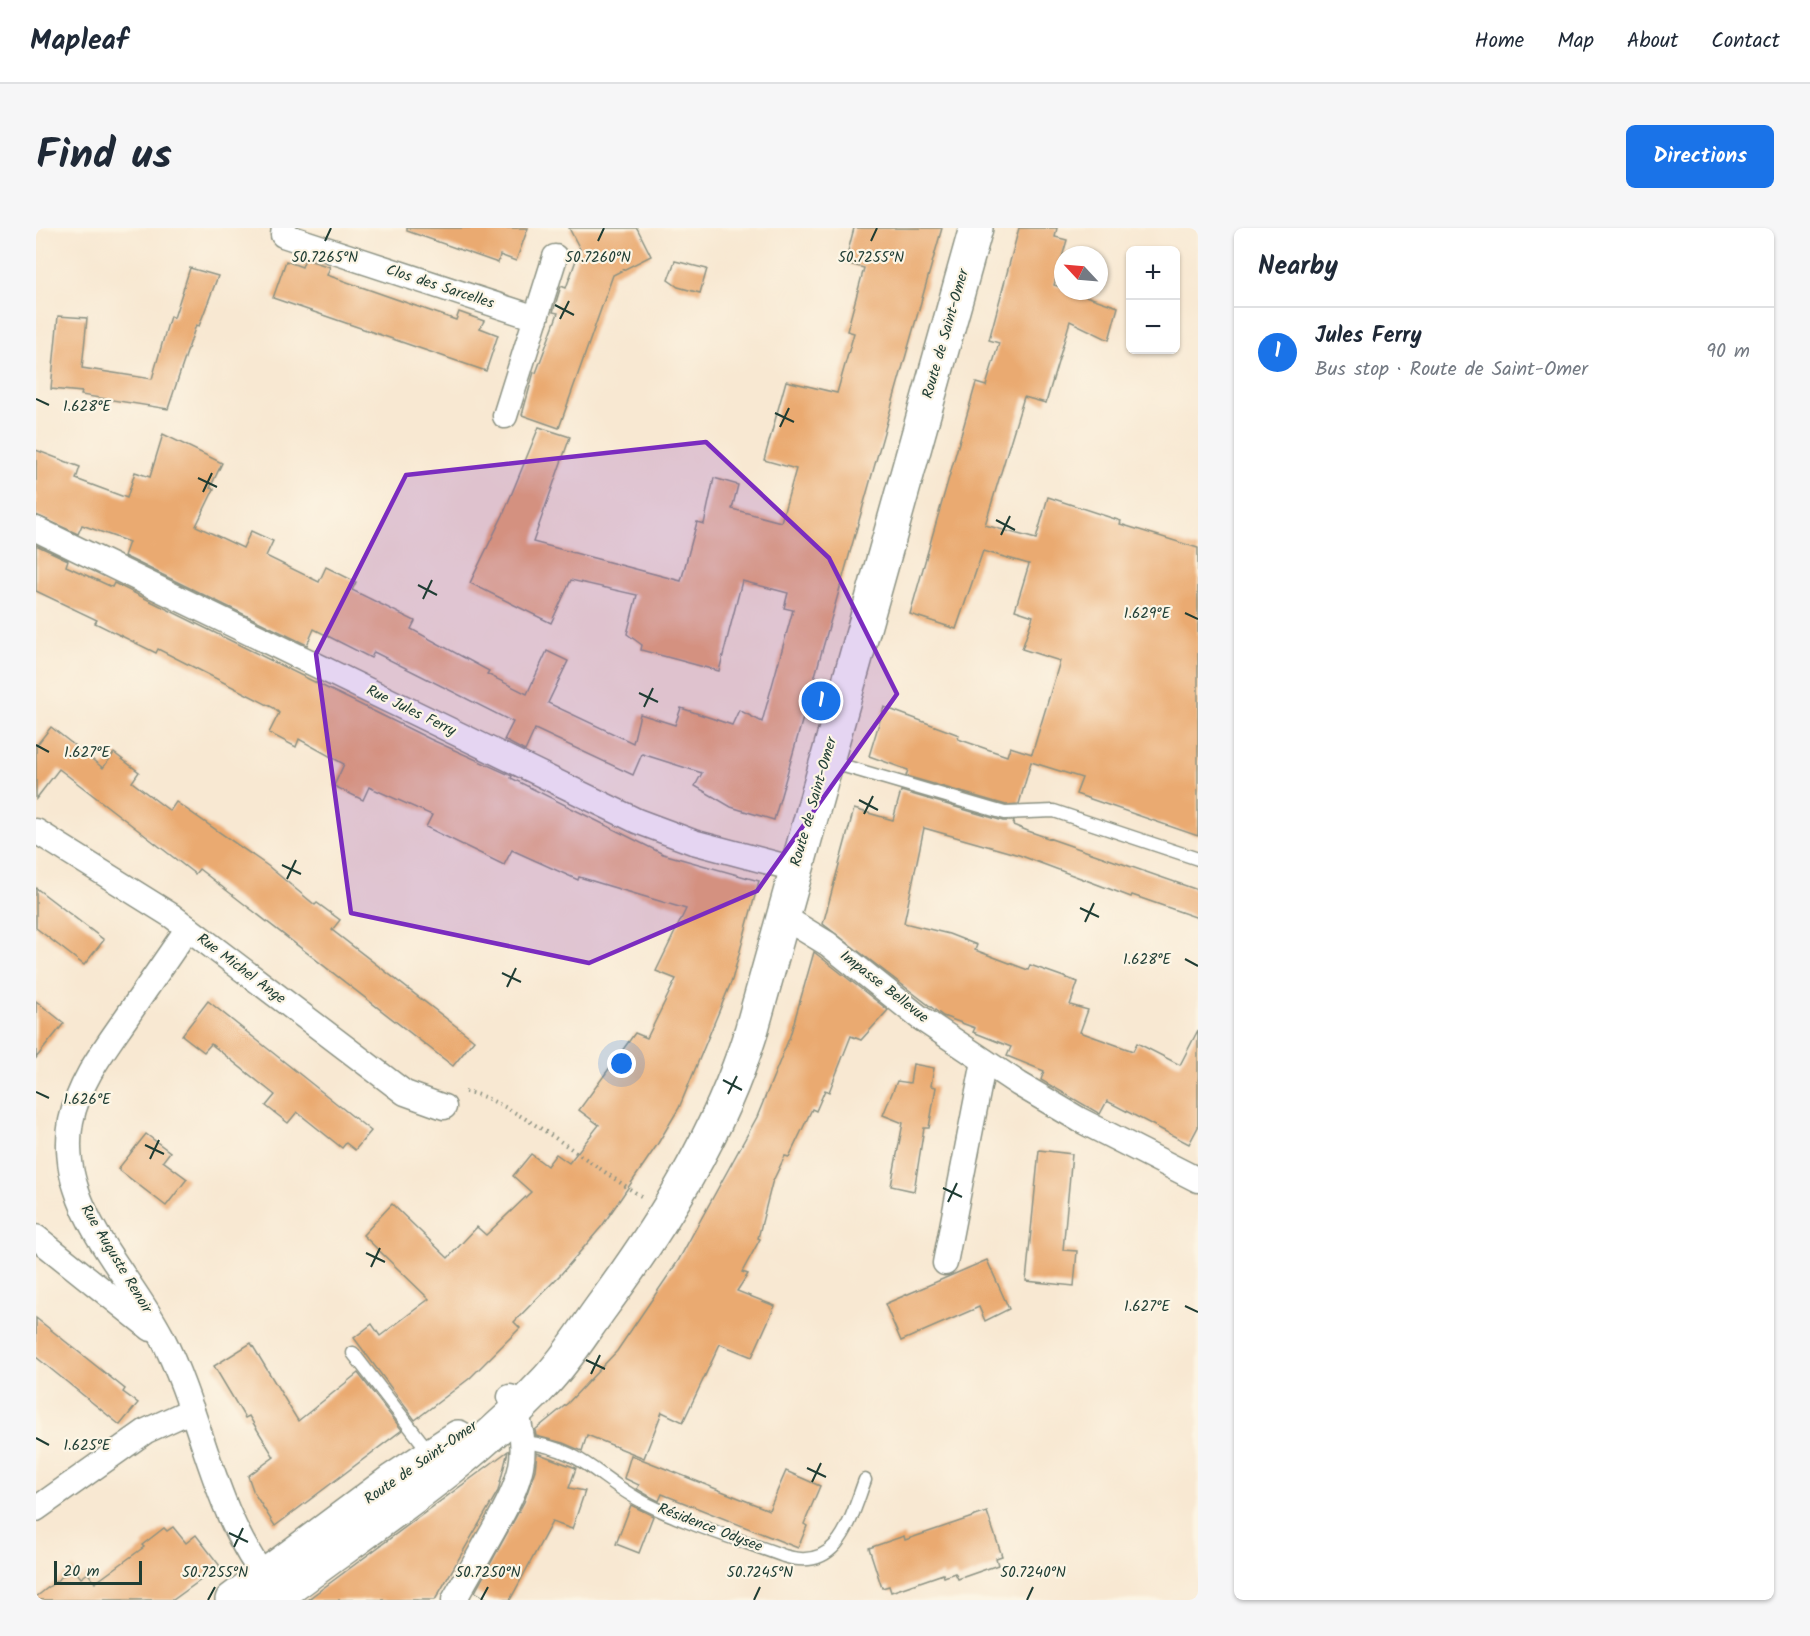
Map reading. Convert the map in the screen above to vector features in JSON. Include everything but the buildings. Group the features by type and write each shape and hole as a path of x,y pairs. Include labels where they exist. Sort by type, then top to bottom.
{"main road":[{"name":"Route de Saint-Omer","path":"232,1600 272,1590 451,1467 598,1312 668,1211 700,1153 736,1078 752,1032 795,869 976,228"},
{"name":"Route de Saint-Omer","path":"272,1590 431,1454 513,1403"}],"street":[{"name":"Clos des Sarcelles","path":"284,228 283,236 536,318"},
{"path":"504,416 555,257"},
{"name":"Rue Jules Ferry","path":"36,529 653,828 795,869"},
{"name":"Rue Michel Ange","path":"36,831 188,928 394,1086 415,1097 444,1107"},
{"name":"Impasse Bellevue","path":"782,916 828,944 912,1011 984,1061 1070,1114 1198,1180"},
{"name":"Rue Auguste Renoir","path":"188,928 85,1080 75,1107 70,1137 71,1170 81,1203 162,1338 192,1410 229,1517 272,1590"},
{"path":"945,1263 984,1061"},
{"path":"36,1237 162,1338"},
{"path":"454,1600 518,1484 523,1442 522,1426 513,1403"},
{"path":"36,1509 146,1431 192,1410"}],"lane":[{"path":"826,761 1005,813 1054,811 1198,859"},
{"path":"353,1353 431,1454"},
{"name":"Résidence Odysee","path":"523,1442 541,1444 568,1452 655,1507 804,1562 821,1557 843,1535 866,1480"}],"path":[{"path":"444,1107 465,1092 477,1093 535,1126 625,1187 668,1211"}],"highlighted area":[{"path":"706,442 829,558 897,694 757,891 589,963 351,913 316,654 406,475"}],"place":[{"name":"Jules Ferry","path":"821,701"}]}
